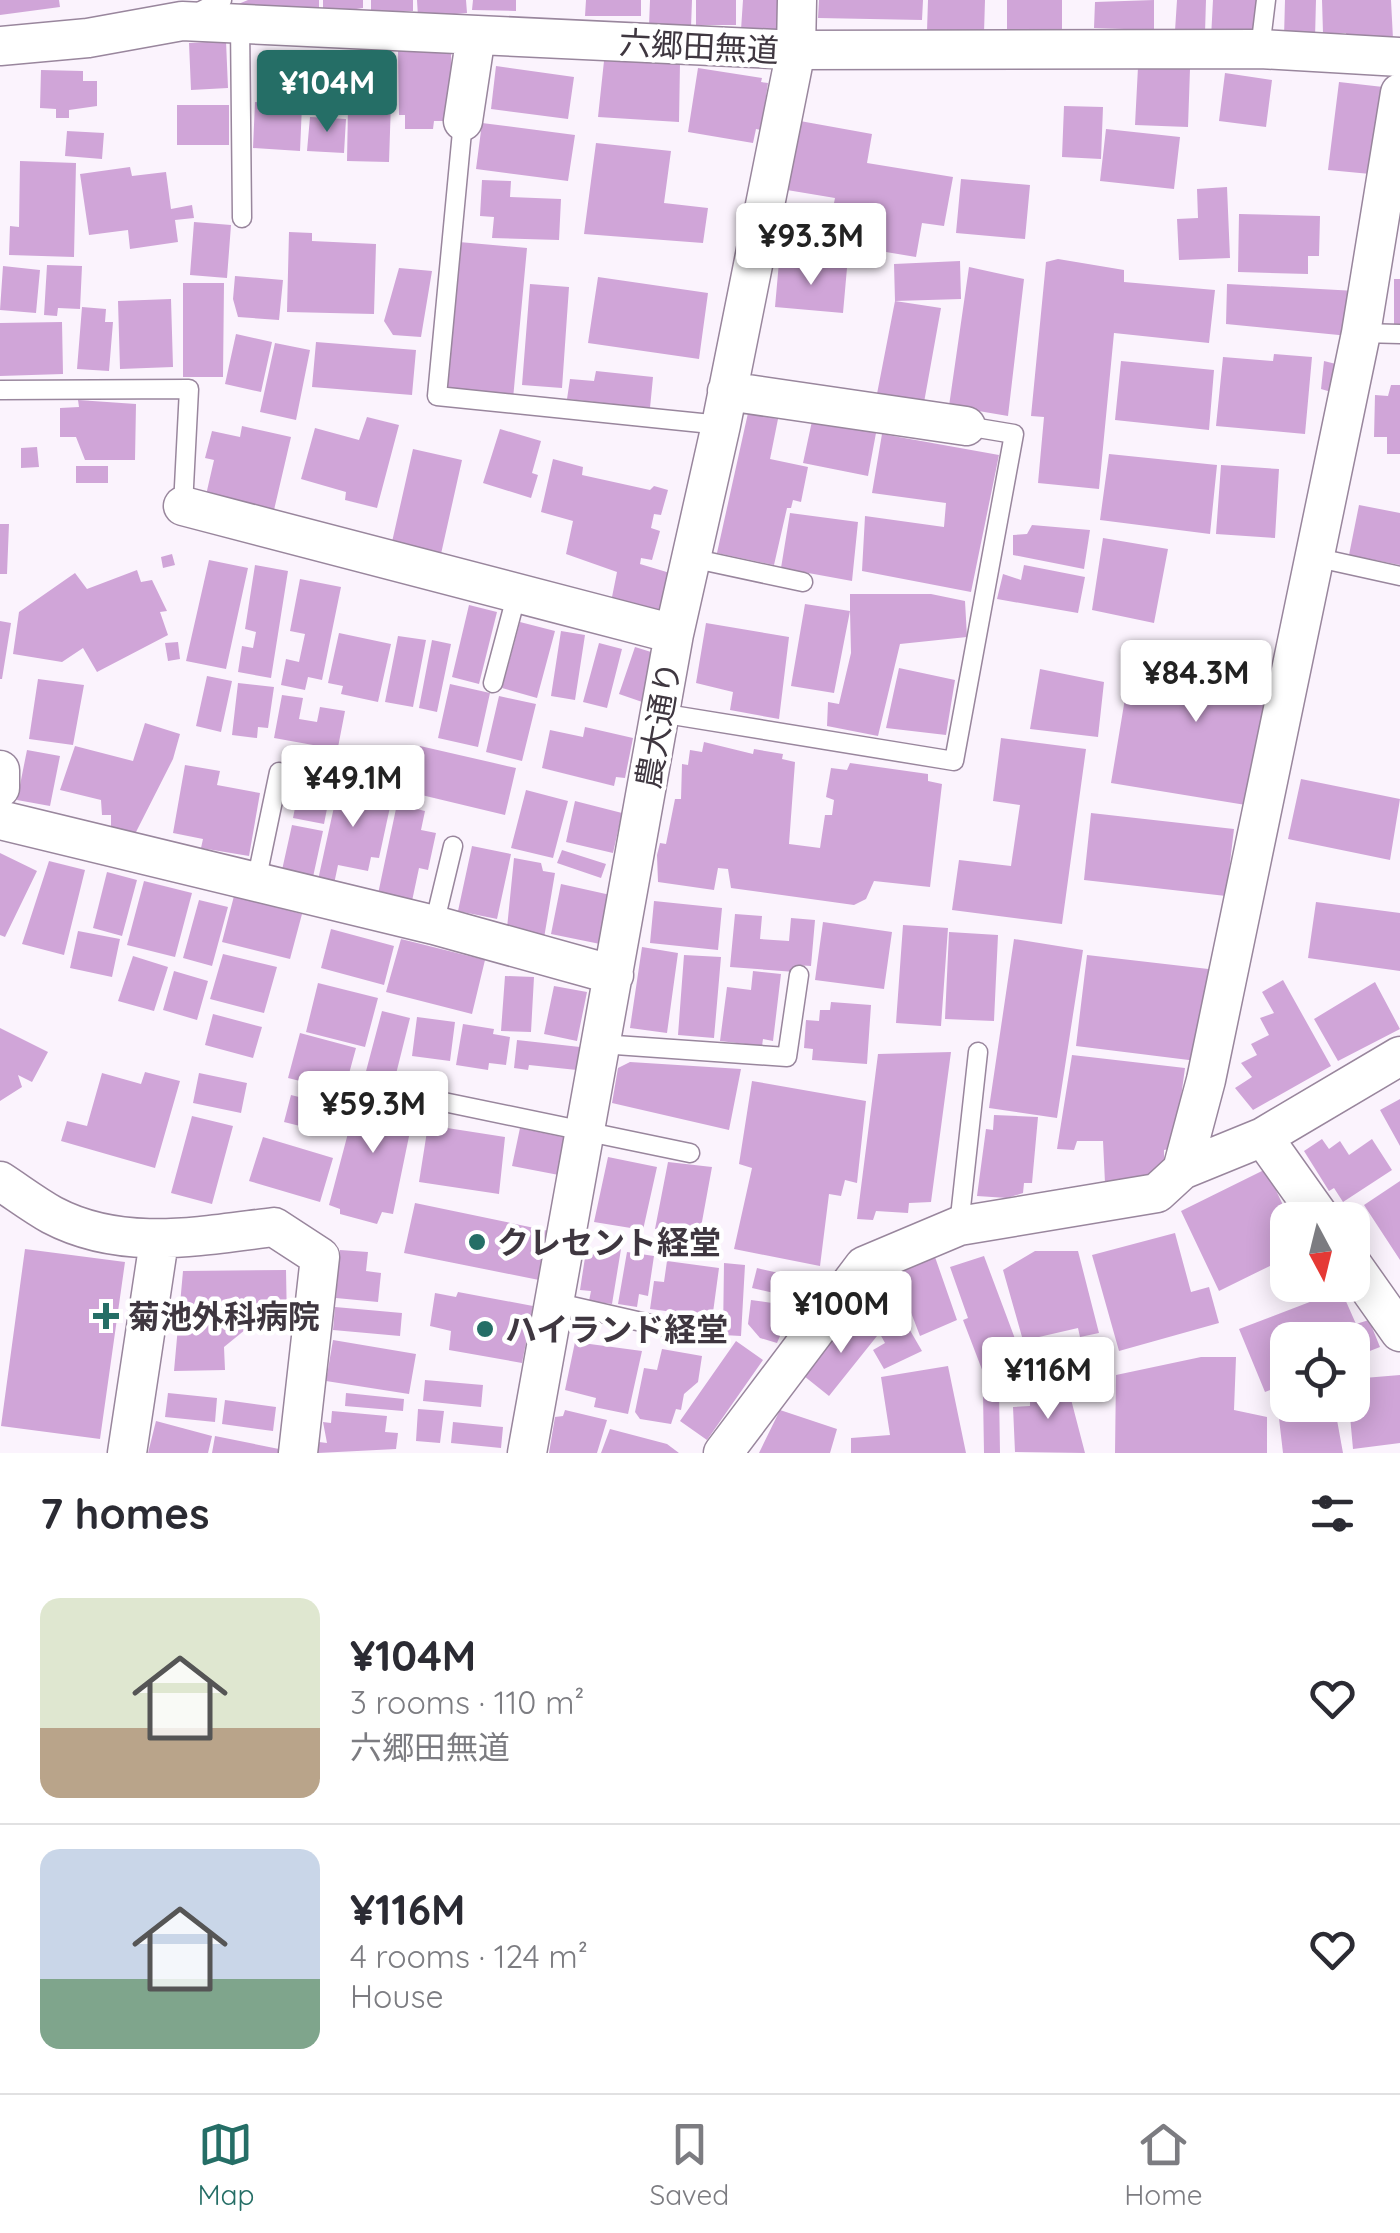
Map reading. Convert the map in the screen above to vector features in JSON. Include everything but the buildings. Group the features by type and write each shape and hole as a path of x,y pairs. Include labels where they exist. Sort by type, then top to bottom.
{"street":[{"name":"農大通り","path":"527,1453 674,634 796,50 797,0"},
{"name":"六郷田無道","path":"0,46 88,38 183,11 231,11 476,35 796,50 1260,49 1400,57"},
{"path":"463,121 476,35"},
{"path":"1182,1170 1206,1080 1361,334 1400,93"},
{"path":"724,408 966,426"},
{"path":"183,506 674,634"},
{"path":"0,770 0,788"},
{"path":"0,820 434,925 614,975"},
{"path":"723,1453 864,1266 959,1226 1157,1193 1182,1170 1264,1137 1400,1056"},
{"path":"1264,1137 1309,1202"},
{"path":"0,1181 55,1217 120,1236 159,1241 274,1226 320,1257 298,1453"},
{"path":"127,1453 159,1241"},
{"path":"1370,1290 1400,1332"}],"lane":[{"path":"1260,49 1266,0"},
{"path":"231,11 242,218"},
{"path":"463,121 438,396 724,408"},
{"path":"1361,334 1400,334"},
{"path":"0,390 190,390 183,506"},
{"path":"660,712 954,762 1014,434 966,426"},
{"path":"1314,557 1400,576"},
{"path":"692,558 803,582"},
{"path":"493,683 517,593"},
{"path":"256,882 279,772"},
{"path":"434,925 453,846"},
{"path":"601,1044 786,1057 798,976"},
{"path":"959,1226 978,1052"},
{"path":"439,1101 586,1128 690,1153"},
{"path":"554,1302 668,1328"}],"place":[{"name":"クレセント経堂","path":"477,1242"},
{"name":"菊池外科病院","path":"106,1316"},
{"name":"ハイランド経堂","path":"485,1329"}]}
